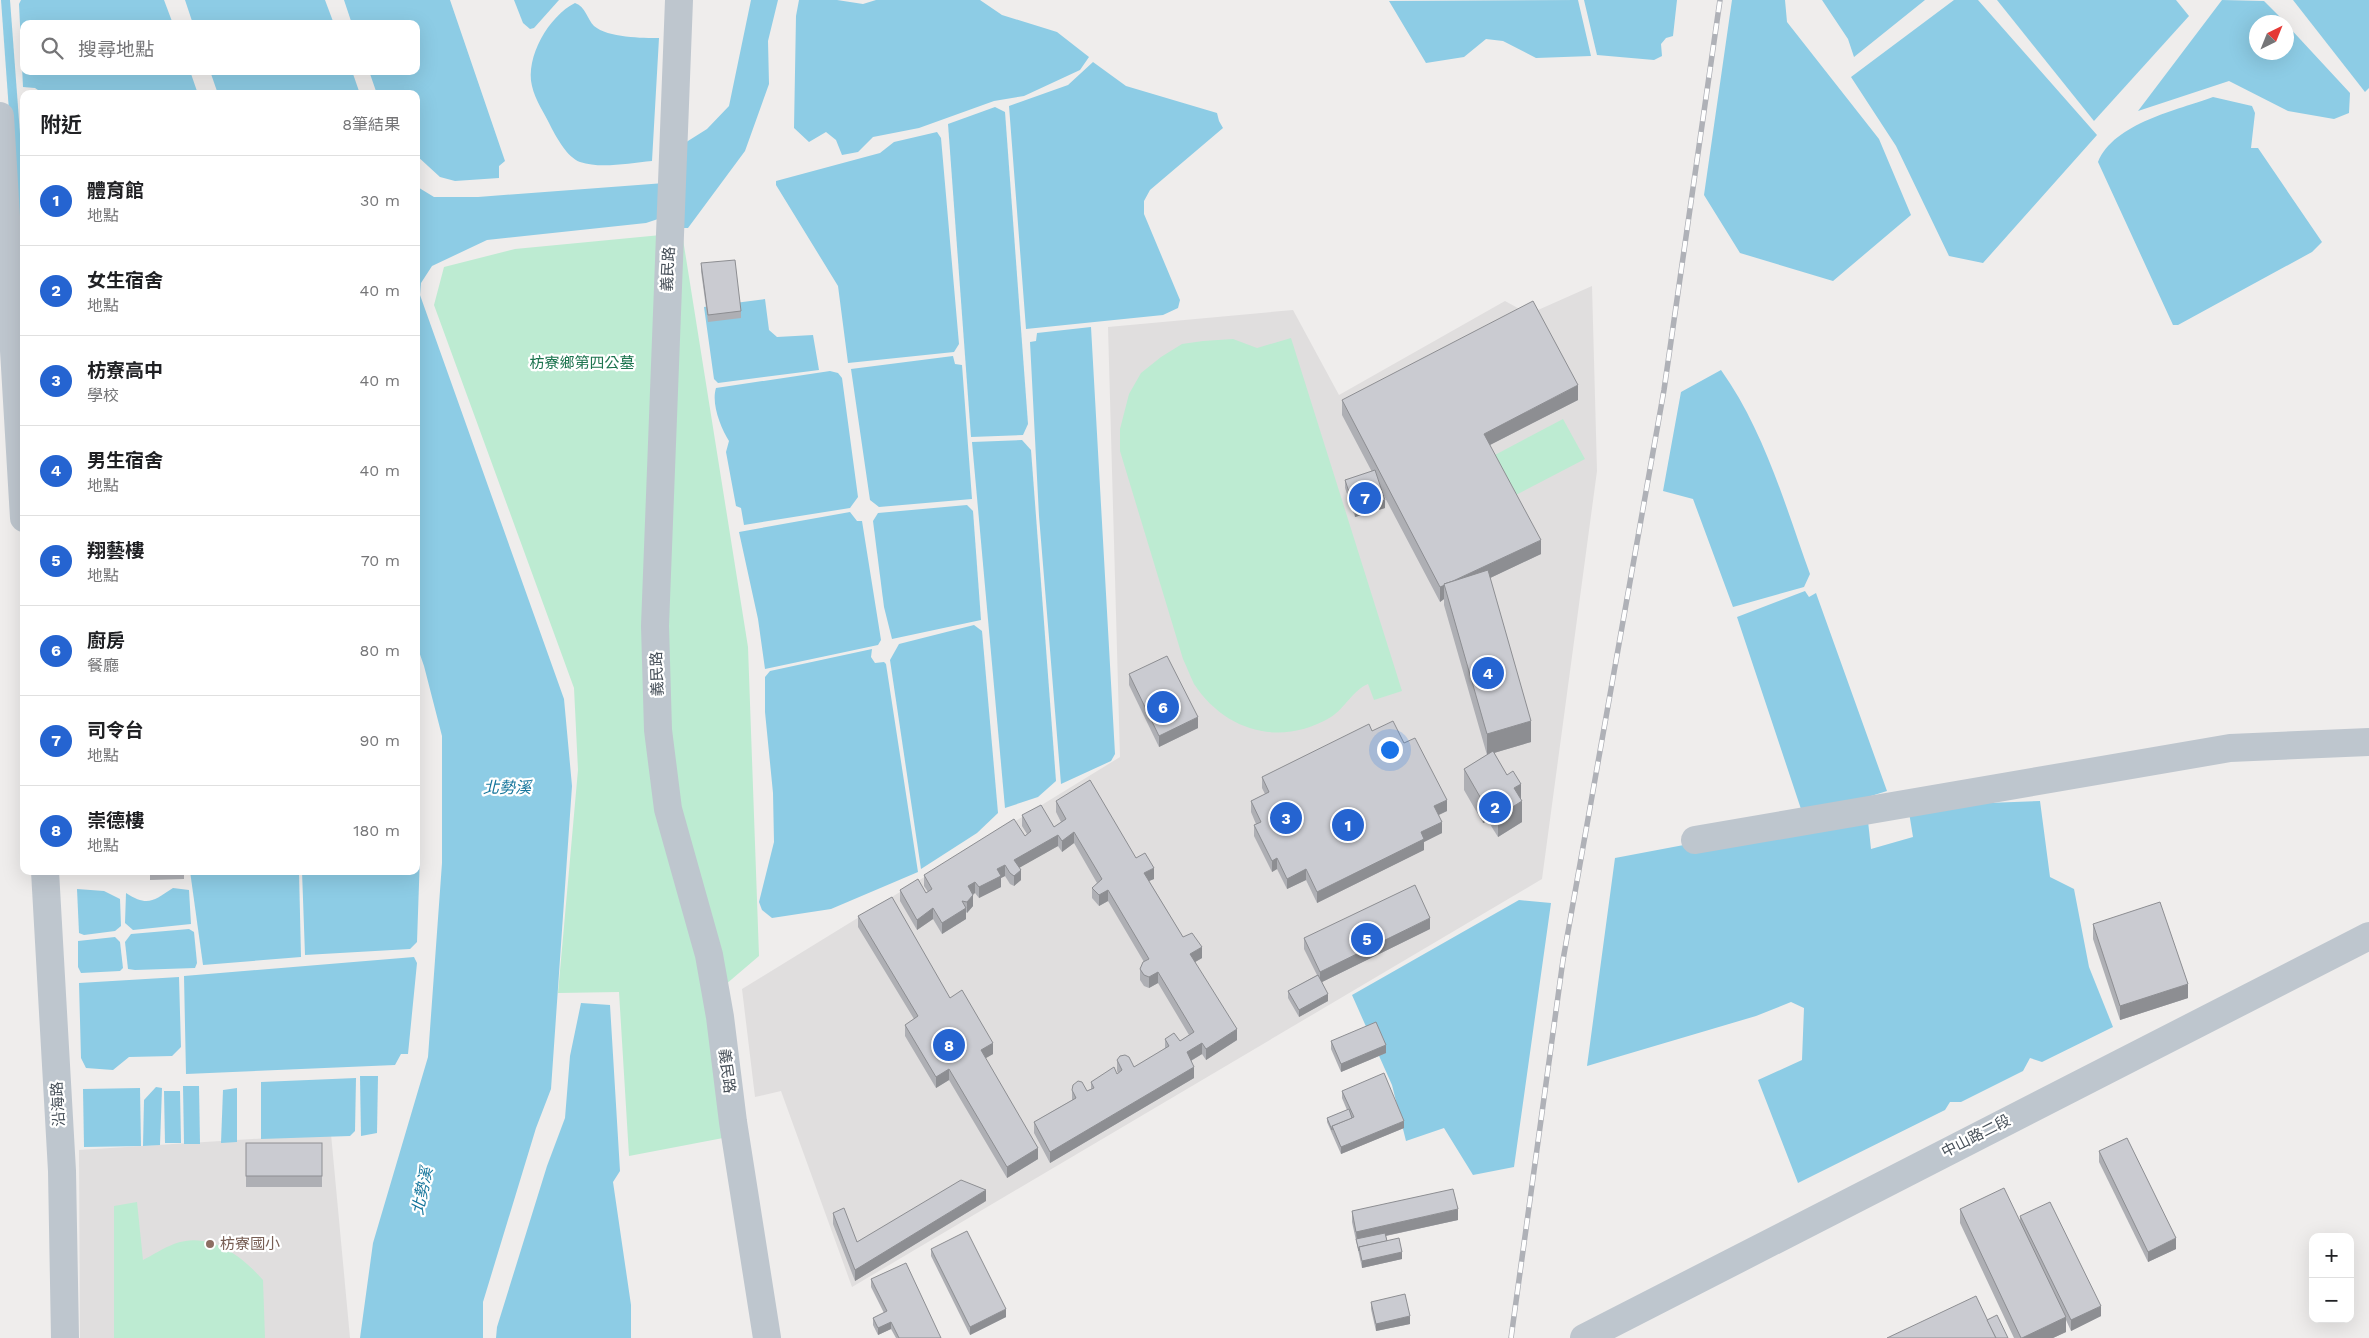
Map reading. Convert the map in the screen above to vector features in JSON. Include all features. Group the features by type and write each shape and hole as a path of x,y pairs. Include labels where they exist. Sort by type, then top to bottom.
{"street":[{"name":"義民路","path":"679,0 656,616 658,730 668,809 709,955 720,1018 766,1338"},
{"path":"0,116 20,451"},
{"path":"1695,840 2230,748 2369,742"},
{"name":"沿海路","path":"45,875 62,1171 65,1338"},
{"name":"中山路二段","path":"1584,1338 2369,936"}],"shaded area":[{"path":"1592,286 1597,471 1542,879 852,1287 781,1091 755,1097 742,989 1120,757 1108,327 1293,310 1339,395 1505,301 1529,314"},
{"name":"枋寮國小","path":"331,1134 350,1338 80,1338 79,1150"}],"green space":[{"name":"枋寮鄉第四公墓","path":"682,233 748,647 759,956 725,985 744,1134 629,1156 619,992 558,993 578,770 574,688 434,305 444,267 515,249"},
{"path":"1291,338 1402,691 1374,700 1368,684 1358,690 1331,717 1312,726 1293,731 1274,732 1256,730 1222,714 1194,684 1183,659 1120,451 1120,429 1129,394 1141,373 1161,357 1182,344 1233,339 1257,348"},
{"path":"1563,419 1585,459 1514,496 1493,456"},
{"path":"137,1202 143,1260 174,1244 187,1241 212,1243 234,1254 263,1280 265,1338 114,1338 114,1206"}],"water":[{"path":"1,0 10,0 20,134 20,264"},
{"path":"21,0 164,0 172,20 20,20 20,25 19,4"},
{"path":"185,0 325,0 332,20 192,20"},
{"path":"344,0 450,0 505,161 499,166 499,178 455,181 440,177 420,159 420,90 376,90 370,75 420,75 420,20 351,20"},
{"path":"514,0 559,0 534,28 530,29 523,23"},
{"name":"北勢溪","path":"751,0 778,0 768,41 769,84 745,151 688,228 675,228 676,213 646,223 487,240 432,266 421,283 420,295 420,188 434,197 478,197 678,182 680,146 707,129 729,106"},
{"path":"799,0 837,0 863,4 876,0 980,0 1002,15 1057,32 1089,57 1080,70 1024,96 994,101 919,128 873,137 858,152 842,155 836,140 826,132 809,142 794,128 796,16"},
{"path":"1578,0 1591,56 1536,58 1503,41 1486,39 1464,57 1426,63 1389,1"},
{"path":"1584,0 1677,0 1673,36 1666,38 1661,44 1662,56 1654,60 1597,55"},
{"path":"1732,0 1785,0 1787,22 1879,139 1911,215 1833,281 1740,253 1704,195"},
{"path":"1822,0 1925,0 1854,57 1848,39"},
{"path":"1954,0 1978,0 2097,135 1983,263 1949,256 1896,146 1851,77"},
{"path":"1997,0 2176,0 2189,16 2094,121"},
{"path":"2222,0 2264,1 2278,15 2249,15 2249,60 2294,60 2294,33 2350,93 2349,113 2334,119 2288,111 2229,81 2138,111"},
{"path":"2293,0 2369,0 2369,88 2365,92"},
{"path":"575,3 582,7 594,26 600,30 616,35 659,38 652,161 597,165 575,160 563,147 538,102 533,91 531,75 536,50 548,27 556,17"},
{"path":"1093,62 1126,86 1217,113 1223,128 1150,190 1144,201 1144,214 1180,300 1178,308 1163,315 1026,329 1009,106 1068,85"},
{"path":"22,75 191,75 197,90 38,90 23,87"},
{"path":"211,75 353,75 359,90 217,90"},
{"path":"2213,97 2252,106 2255,113 2251,148 2258,148 2322,242 2312,252 2178,325 2173,325 2098,162 2106,149 2118,137 2132,128 2165,113"},
{"path":"995,107 1005,112 1028,424 1023,435 971,437 948,124"},
{"path":"937,132 941,138 959,344 954,352 848,363 838,286 776,185 776,181 880,153 894,142"},
{"name":"北勢溪","path":"420,295 564,699 572,786 551,1089 536,1128 483,1302 483,1338 360,1338 373,1243 428,1057 442,863 442,736 420,654"},
{"path":"765,299 769,330 777,337 813,335 819,370 718,383 714,379 704,307"},
{"path":"1091,327 1115,754 1111,761 1061,784 1039,516 1030,342 1036,341 1037,333"},
{"path":"953,356 955,364 962,365 972,499 879,507 870,500 851,369"},
{"path":"1721,370 1750,417 1782,495 1810,574 1804,587 1733,607 1693,499 1663,491 1681,392"},
{"path":"830,371 838,373 842,378 858,497 850,508 744,525 741,508 736,506 726,452 729,441 720,423 716,408 716,388"},
{"path":"1022,440 1031,450 1056,781 1038,797 1005,808 972,442"},
{"path":"967,505 973,511 981,620 892,639 884,607 873,521 878,513"},
{"path":"850,512 857,521 862,521 881,640 878,645 765,669 758,619 739,532"},
{"path":"1805,591 1809,597 1816,593 1887,791 1810,815 1801,809 1737,617"},
{"path":"974,625 982,631 998,813 977,833 921,869 890,660 899,644"},
{"path":"872,649 871,657 875,663 884,662 886,664 918,872 831,909 772,918 762,910 759,902 774,842 773,793 765,712 765,677 770,671"},
{"path":"2040,801 2050,877 2074,889 2089,967 2113,1027 2042,1062 2030,1058 2023,1071 1961,1102 1950,1102 1945,1110 1798,1183 1758,1080 1802,1060 1804,1008 1791,1002 1756,1016 1587,1066 1615,858 1742,834 1868,821 1871,849 1913,837 1908,806"},
{"path":"191,875 299,875 301,957 203,965"},
{"path":"302,875 419,875 417,942 410,949 305,955"},
{"path":"173,888 189,890 191,924 133,930 125,923 126,893 140,900 150,901"},
{"path":"77,889 104,891 120,899 121,926 115,931 84,935 79,933"},
{"path":"1519,900 1551,903 1514,1167 1473,1175 1444,1128 1406,1141 1392,1085 1352,995"},
{"path":"189,929 194,932 197,963 195,968 128,969 125,942 131,934"},
{"path":"115,937 120,942 123,968 120,971 81,973 78,967 78,941"},
{"path":"414,957 417,963 408,1054 401,1054 395,1065 186,1074 184,976"},
{"path":"179,977 181,1047 172,1056 129,1057 113,1070 86,1068 81,1058 79,983"},
{"path":"581,1003 610,1005 620,1171 613,1182 631,1305 631,1338 496,1338 497,1327 547,1166 565,1118 570,1056"},
{"path":"360,1076 378,1076 377,1133 361,1136"},
{"path":"356,1078 355,1131 350,1136 261,1139 261,1082"},
{"path":"183,1086 199,1086 200,1144 184,1144"},
{"path":"156,1087 162,1088 160,1145 143,1146 144,1100"},
{"path":"140,1088 141,1146 84,1147 83,1089"},
{"path":"237,1088 237,1142 221,1143 223,1090"},
{"path":"164,1091 180,1091 181,1143 165,1143"}],"building":[{"path":"735,260 741,311 708,315 701,263"},
{"path":"1533,301 1578,385 1484,434 1541,540 1440,587 1342,400"},
{"path":"1375,470 1385,500 1355,510 1345,480"},
{"path":"1488,570 1531,721 1487,734 1444,584"},
{"path":"1167,656 1198,717 1159,736 1129,674"},
{"path":"1393,721 1404,743 1415,738 1447,800 1434,806 1442,822 1421,832 1424,839 1317,892 1306,869 1287,879 1277,858 1272,861 1254,825 1261,822 1251,801 1269,792 1262,777 1369,724 1372,731"},
{"path":"1493,751 1507,775 1513,771 1521,784 1514,788 1522,801 1498,816 1488,800 1483,802 1464,769"},
{"path":"1090,780 1136,858 1145,853 1154,868 1144,873 1183,937 1192,933 1202,947 1190,954 1237,1029 1206,1049 1202,1043 1187,1052 1194,1067 1050,1152 1034,1122 1076,1098 1072,1090 1073,1085 1078,1081 1082,1082 1087,1091 1094,1088 1091,1082 1114,1067 1117,1074 1122,1070 1117,1060 1120,1056 1125,1055 1129,1057 1134,1067 1169,1046 1165,1039 1174,1033 1180,1041 1194,1032 1158,972 1149,977 1144,975 1140,969 1143,962 1149,959 1108,890 1099,895 1092,888 1102,879 1074,832 1062,841 1058,835 1014,860 1021,870 1014,876 1005,865 997,869 1001,876 979,887 975,882 968,886 973,895 967,902 962,901 966,908 942,923 933,908 917,920 900,890 918,879 926,893 932,889 924,875 1014,819 1025,836 1031,831 1022,815 1041,805 1054,827 1066,819 1056,801"},
{"path":"1415,885 1430,918 1320,972 1304,938"},
{"path":"892,897 950,998 962,990 993,1043 981,1050 1038,1148 1007,1167 949,1069 936,1077 905,1025 918,1016 858,916"},
{"path":"2160,902 2188,984 2120,1006 2093,924"},
{"path":"1318,975 1328,994 1299,1010 1288,991"},
{"path":"1376,1022 1386,1045 1341,1064 1331,1041"},
{"path":"1384,1073 1404,1121 1341,1147 1332,1126 1354,1117 1342,1091"},
{"path":"1349,1109 1352,1118 1332,1126 1332,1130 1327,1118"},
{"path":"2127,1138 2176,1238 2148,1252 2099,1151"},
{"path":"246,1143 322,1143 322,1176 246,1176"},
{"path":"961,1180 986,1190 855,1270 833,1213 844,1208 857,1242"},
{"path":"2004,1188 2066,1317 2022,1338 1960,1209"},
{"path":"1453,1189 1458,1209 1356,1232 1352,1211"},
{"path":"2050,1202 2101,1306 2071,1320 2020,1216"},
{"path":"967,1231 1006,1309 970,1327 931,1249"},
{"path":"1385,1233 1387,1241 1359,1247 1359,1251 1356,1239"},
{"path":"1399,1238 1402,1252 1362,1261 1359,1247"},
{"path":"906,1263 941,1338 899,1338 891,1322 878,1328 873,1318 887,1311 871,1279"},
{"path":"1405,1294 1410,1316 1376,1324 1371,1302"},
{"path":"1976,1296 1996,1338 1887,1338"},
{"path":"1997,1315 2008,1338 1996,1338 1987,1320"}],"railway":[{"path":"1511,1338 1563,960 1664,390 1720,0"}],"place":[{"name":"司令台","path":"1365,498"},
{"name":"男生宿舍","path":"1488,673"},
{"name":"廚房","path":"1163,707"},
{"name":"女生宿舍","path":"1495,807"},
{"name":"枋寮高中","path":"1286,818"},
{"name":"體育館","path":"1348,825"},
{"name":"翔藝樓","path":"1367,939"},
{"name":"崇德樓","path":"949,1045"},
{"name":"枋寮國小","path":"210,1244"}]}
